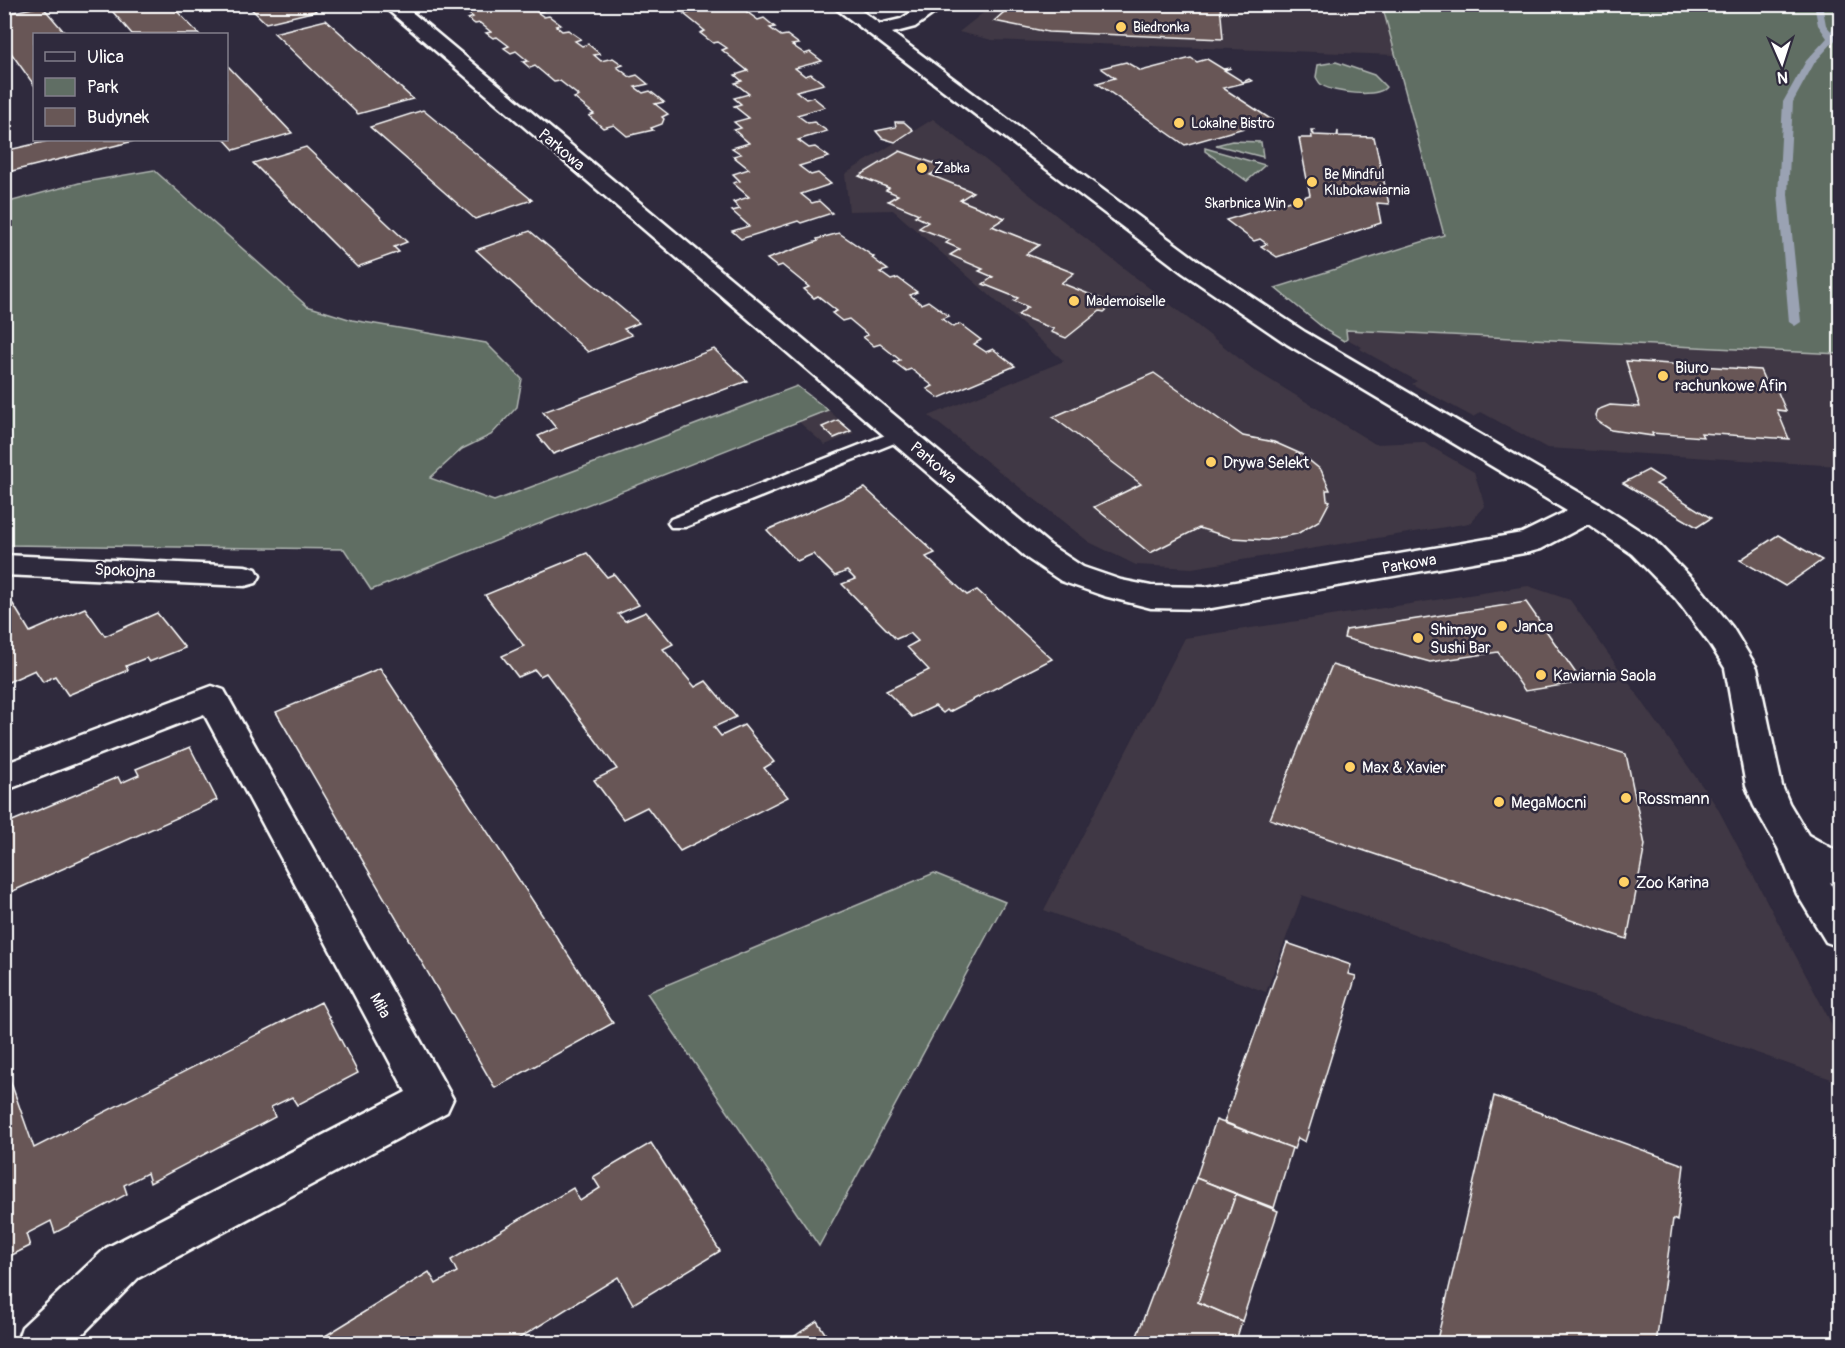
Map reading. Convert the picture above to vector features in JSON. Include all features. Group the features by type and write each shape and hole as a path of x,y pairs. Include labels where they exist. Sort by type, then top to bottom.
{"street":[{"name":"Parkowa","path":"390,4 1039,552 1072,574 1115,590 1151,597 1176,599 1234,595 1530,542 1589,511"},
{"path":"839,4 1192,268 1296,338 1589,511 1643,547 1687,592 1720,635 1743,675 1764,786 1772,806 1795,845 1816,894 1840,931"},
{"path":"877,31 908,23 938,4"},
{"name":"Spokojna","path":"4,565 245,576"},
{"name":"Miła","path":"4,778 212,698 432,1099 122,1263 39,1344"},
{"path":"1795,845 1840,871"}],"lane":[{"path":"678,523 901,434"}],"shaded area":[{"path":"993,5 1382,5 1395,55 992,40 959,32"},
{"path":"933,119 1254,370 1375,444 1423,442 1474,472 1485,506 1470,523 1192,568 1136,565 1089,542 929,416 1064,361 893,210 849,211 845,174"},
{"path":"1345,330 1840,354 1840,466 1547,448 1481,412 1473,417 1412,384 1417,381 1360,349 1362,347 1347,339"},
{"path":"828,410 854,433 825,445 798,421"},
{"path":"1528,586 1570,600 1717,807 1829,1019 1840,1048 1840,1082 1302,895 1266,992 1044,910 1185,638"}],"green space":[{"path":"1382,5 1840,5 1840,354 1346,330 1347,339 1344,341 1327,331 1275,288 1444,235"},
{"path":"1336,62 1374,75 1386,87 1374,92 1355,93 1328,88 1319,83 1316,77 1318,65"},
{"path":"1232,141 1261,142 1263,157 1216,145"},
{"path":"1205,148 1265,165 1247,181 1205,151"},
{"path":"154,170 307,306 352,320 486,343 522,379 517,407 491,435 462,449 430,478 494,501 797,386 828,410 371,590 344,549 5,545 5,203 79,183"},
{"path":"934,873 1005,902 819,1246 647,993"}],"building":[{"path":"106,4 170,4 198,33 131,33"},
{"path":"246,4 310,4 316,11 266,23"},
{"path":"535,4 543,11 537,12 544,17 549,16 561,25 556,26 562,31 568,30 581,39 575,41 582,46 588,44 600,54 594,55 601,61 613,58 623,65 617,67 630,77 637,75 648,84 635,87 643,93 650,91 664,102 655,104 668,114 662,117 664,119 662,124 651,128 653,130 627,136 614,125 603,128 589,116 594,114 574,98 579,96 560,81 554,82 535,66 530,68 523,62 528,61 516,51 511,53 504,48 509,46 497,37 493,38 486,33 491,32 480,23 475,24 468,19 473,17 451,5"},
{"path":"671,4 752,4 758,9 747,12 758,20 764,18 775,27 770,28 781,36 787,35 799,44 792,45 805,54 810,52 822,61 795,68 805,76 811,74 824,84 796,91 806,99 813,97 825,107 797,115 808,123 814,122 827,131 798,140 809,148 815,147 829,157 799,166 811,175 818,173 831,184 801,194 812,203 819,201 832,213 741,239 732,231 749,226 732,211 740,209 733,202 749,197 733,183 740,181 733,174 749,169 733,156 741,154 732,148 749,143 734,130 741,128 734,122 749,118 734,106 741,104 734,98 749,94 735,83 742,81 735,75 748,71 722,50 727,48 718,42 713,43 700,33 705,31 684,14 689,13"},
{"name":"Biedronka","path":"1013,4 1220,4 1223,39 1048,32 994,21"},
{"path":"42,6 65,33 33,33 33,84 4,43 4,14"},
{"path":"326,20 413,99 358,114 274,33"},
{"path":"1191,58 1197,62 1207,59 1223,69 1231,68 1224,70 1243,82 1249,79 1252,81 1223,88 1272,120 1185,145 1097,83 1115,78 1101,68 1126,62 1141,71"},
{"path":"228,66 292,133 234,150 226,141 228,141"},
{"path":"423,110 532,200 475,219 370,127"},
{"path":"895,122 904,122 913,130 895,142 882,138 876,131 896,127"},
{"path":"1311,130 1316,130 1313,131 1314,135 1337,136 1338,131 1338,136 1374,137 1389,204 1377,203 1381,223 1277,257 1261,246 1267,244 1260,239 1254,241 1226,220 1310,195 1299,138 1312,138"},
{"path":"48,141 134,141 4,173 4,151"},
{"path":"306,147 407,242 394,247 399,252 357,267 253,163"},
{"path":"900,151 944,167 930,175 973,192 960,200 1005,218 992,226 1039,245 1026,254 1074,273 1061,283 1114,304 1104,312 1100,311 1066,338 1051,332 1054,329 1018,315 1028,307 1014,301 1018,298 983,284 993,277 979,271 983,269 950,255 960,249 946,243 950,240 919,228 928,222 915,216 919,214 888,201 898,195 886,190 889,188 859,176"},
{"path":"530,231 639,323 624,329 632,335 588,352 476,250"},
{"path":"839,233 874,257 872,258 888,270 880,272 891,280 898,278 917,292 910,295 921,304 928,301 949,316 942,319 953,327 960,324 981,340 974,344 986,352 993,349 1015,366 939,398 927,389 933,386 911,369 906,371 894,362 900,360 880,344 874,346 863,337 868,335 849,319 842,321 832,313 837,311 818,296 814,298 804,289 809,287 782,265 777,267 767,259 818,241 817,239"},
{"path":"714,349 747,381 553,454 538,436 556,428 543,412"},
{"path":"1626,361 1760,370 1769,390 1777,390 1786,411 1777,410 1789,439 1701,433 1703,437 1652,433 1653,436 1611,430 1597,421 1595,415 1597,410 1610,405 1640,407"},
{"name":"Drywa Selekt","path":"1154,373 1243,436 1274,442 1301,454 1321,470 1330,490 1326,490 1327,500 1330,501 1320,520 1297,534 1267,540 1232,538 1199,528 1150,553 1094,507 1141,484 1053,417"},
{"path":"838,420 851,431 834,438 822,427"},
{"path":"1648,470 1664,480 1656,484 1711,518 1697,527 1623,483"},
{"path":"865,488 935,553 926,557 967,595 977,590 1052,659 949,712 947,710 943,713 935,706 912,717 886,691 929,670 907,647 918,641 910,633 896,639 842,584 855,579 847,571 835,576 813,554 797,561 767,530"},
{"path":"1778,535 1822,560 1785,586 1740,560"},
{"path":"587,553 607,577 614,574 639,605 618,614 625,621 646,612 673,644 663,649 695,687 706,681 736,717 714,727 721,736 744,725 774,762 764,768 788,797 680,851 647,807 623,819 594,780 617,769 546,673 540,676 535,670 518,677 502,656 524,646 485,595"},
{"path":"1526,602 1582,682 1525,691 1498,652 1430,662 1344,638 1346,630"},
{"path":"13,604 30,632 85,608 105,636 157,613 185,648 149,662 146,658 126,666 128,670 68,695 55,676 43,682 35,670 4,684 4,608"},
{"path":"1332,665 1626,754 1645,845 1627,939 1270,819"},
{"path":"380,668 613,1023 495,1088 276,712"},
{"path":"190,747 217,800 4,895 4,832 12,829 10,822 118,777 121,783 139,775 136,769"},
{"path":"1287,943 1351,965 1348,974 1356,976 1305,1142 1298,1138 1294,1149 1224,1122"},
{"path":"321,1002 358,1073 297,1105 292,1097 271,1107 275,1117 150,1183 147,1173 124,1185 127,1194 55,1233 51,1221 26,1234 30,1246 4,1259 4,1063 34,1148"},
{"path":"1494,1096 1684,1165 1677,1221 1673,1219 1656,1344 1436,1344"},
{"path":"1216,1120 1292,1148 1274,1208 1196,1178"},
{"path":"651,1143 720,1251 633,1304 618,1277 510,1344 307,1344 316,1338 317,1341 429,1272 436,1284 457,1272 451,1260 573,1188 580,1201 600,1188 593,1177"},
{"path":"1196,1178 1236,1194 1198,1302 1242,1321 1235,1344 1134,1344"},
{"path":"1236,1194 1278,1211 1242,1321 1198,1302"},
{"path":"817,1321 832,1344 783,1344"}],"waterway":[{"path":"1818,4 1822,25 1832,38"},
{"path":"1832,38 1840,21"},
{"path":"1795,322 1783,194 1788,102 1811,61 1832,38"}],"place":[{"name":"Biedronka","path":"1121,27"},
{"name":"Lokalne Bistro","path":"1179,123"},
{"name":"Żabka","path":"922,168"},
{"name":"Be Mindful Klubokawiarnia","path":"1312,182"},
{"name":"Skarbnica Win","path":"1298,203"},
{"name":"Mademoiselle","path":"1074,301"},
{"name":"Biuro rachunkowe Afin","path":"1663,376"},
{"name":"Drywa Selekt","path":"1211,462"},
{"name":"Janca","path":"1502,626"},
{"name":"Shimayo Sushi Bar","path":"1418,638"},
{"name":"Kawiarnia Saola","path":"1541,675"},
{"name":"Max & Xavier","path":"1350,767"},
{"name":"Rossmann","path":"1626,798"},
{"name":"MegaMocni","path":"1499,802"},
{"name":"Zoo Karina","path":"1624,882"}]}
